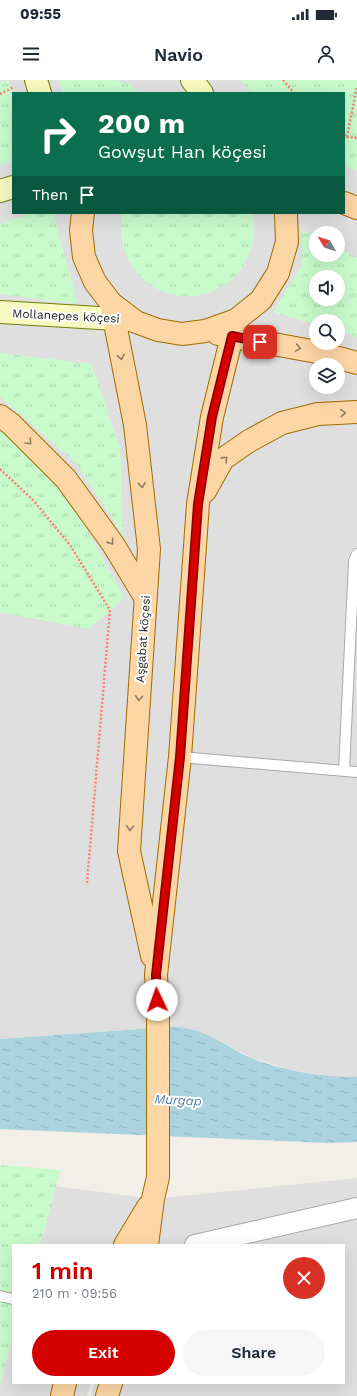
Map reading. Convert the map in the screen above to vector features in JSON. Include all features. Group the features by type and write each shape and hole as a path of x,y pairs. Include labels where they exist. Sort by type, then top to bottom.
{"main road":[{"path":"345,203 357,208"},
{"path":"83,214 81,230 84,257 94,282 119,314 158,330 182,334 234,328 357,363"},
{"path":"234,328 261,300 278,273 287,242 286,214"},
{"name":"Aşgabat köçesi","path":"119,314 135,425 149,549 129,852 156,975"},
{"name":"Aşgabat köçesi","path":"147,1244 153,1199 158,1177 158,1013 156,975 180,757 198,504 212,417 234,328"},
{"path":"198,504 223,459 249,441 282,423 318,414 357,412"},
{"path":"0,416 11,424 66,480 113,544 145,597"},
{"name":"Aşgabat köçesi","path":"126,1244 153,1199"},
{"path":"62,1396 65,1384"},
{"path":"107,1396 111,1384"}],"street":[{"path":"36,80 40,92"},
{"path":"192,80 201,92"},
{"path":"0,191 12,187"},
{"name":"Mollanepes köçesi","path":"0,312 119,314"},
{"path":"199,1244 357,1208"}],"lane":[{"path":"344,770 354,561 357,554"},
{"path":"180,757 357,772"},
{"path":"0,1296 12,1299"}],"path":[{"path":"283,80 293,92"},
{"path":"357,86 347,137 357,138"},
{"path":"0,469 33,500 70,545 110,610 88,883"}],"shaded area":[{"path":"0,80 357,80 357,1077 341,1078 286,1069 252,1058 213,1037 190,1029 168,1027 0,1039"},
{"path":"357,1178 357,1396 91,1396 95,1384 345,1384 345,1244 12,1244 12,1384 91,1384 87,1396 0,1396 0,1179 153,1199"}],"green space":[{"path":"59,80 115,80 129,84 139,92 63,92"},
{"path":"240,80 357,80 357,171 345,165 345,92 251,92"},
{"path":"9,81 13,92 12,161 0,165 0,82"},
{"path":"27,214 53,214 78,304 0,294 0,224"},
{"path":"123,214 252,214 254,232 253,242 245,263 238,274 231,281 206,294 179,296 166,293 154,287 143,279 134,269 123,246 121,224"},
{"path":"302,230 309,233 309,262 345,262 345,251 357,257 357,337 345,333 345,314 309,314 309,323 273,312 302,265"},
{"path":"0,353 92,364 120,449 123,535 77,464 0,397"},
{"path":"0,429 12,435 75,507 124,598 89,629 0,612"},
{"path":"0,1165 61,1170 40,1244 12,1244 12,1343 0,1385"}],"water":[{"name":"Murgap","path":"168,1027 185,1028 198,1031 251,1058 289,1070 318,1075 357,1077 357,1142 327,1143 0,1129 0,1039"}],"route":[{"path":"157,1000 156,975 180,757 198,504 212,417 232,336 260,342"}]}
